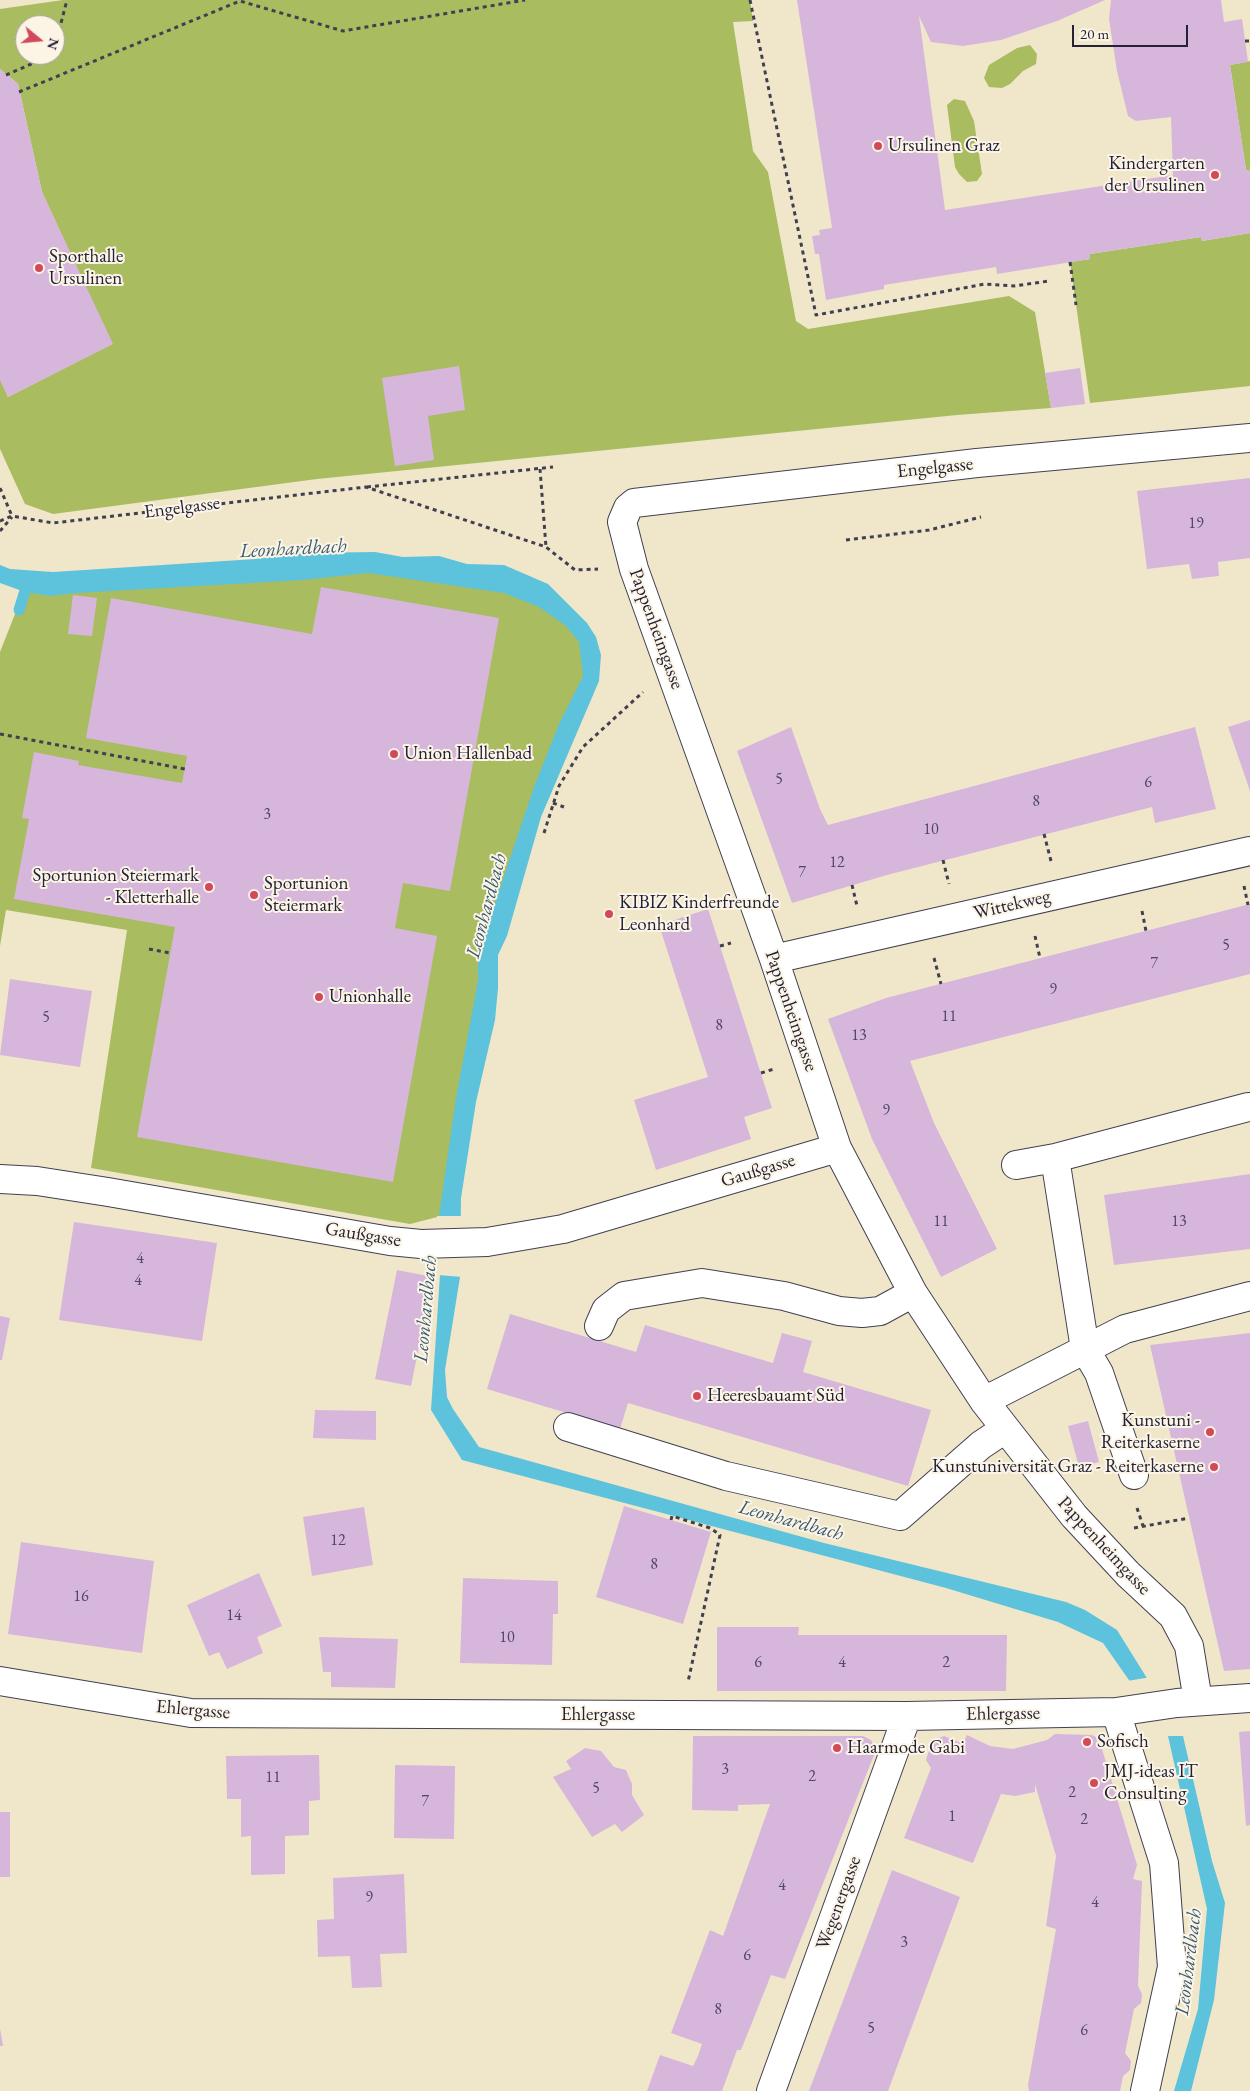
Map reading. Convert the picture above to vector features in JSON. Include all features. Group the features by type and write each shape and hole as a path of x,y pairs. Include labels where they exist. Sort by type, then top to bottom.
{"street":[{"name":"Engelgasse","path":"625,513 634,503 816,481 1095,451 1250,438"},
{"name":"Pappenheimgasse","path":"625,513 623,530 634,570 774,959 837,1148 912,1292 984,1401 1074,1516 1128,1574 1173,1616 1189,1646 1187,1702"},
{"name":"Wittekweg","path":"774,959 1250,851"},
{"path":"1016,1165 1055,1158 1248,1107"},
{"name":"Gaußgasse","path":"0,1178 37,1181 108,1192 390,1241 421,1244 487,1242 563,1229 837,1148"},
{"path":"1055,1158 1086,1349 1099,1373 1134,1475"},
{"path":"599,1326 606,1310 624,1296 702,1283 784,1296 839,1310 862,1312 880,1311 912,1292"},
{"path":"984,1401 1124,1329 1250,1296"},
{"path":"568,1426 726,1476 900,1516 981,1445 1005,1429"},
{"name":"Ehlergasse","path":"0,1681 191,1714 907,1716 1125,1711 1187,1702 1250,1698"},
{"path":"1125,1711 1164,1864 1172,1967 1145,2091"},
{"name":"Wegenergasse","path":"771,2091 907,1716"}],"path":[{"path":"63,15 67,0"},
{"path":"19,92 240,1 343,31 525,0"},
{"path":"750,0 816,316 985,284 1014,286 1049,281"},
{"path":"1245,41 1250,40"},
{"path":"6,74 28,65"},
{"path":"1070,262 1076,305"},
{"name":"Engelgasse","path":"12,516 53,523 553,467"},
{"path":"540,469 546,547"},
{"name":"Engelgasse","path":"366,487 546,547 575,570"},
{"path":"0,488 12,516"},
{"path":"0,521 12,516"},
{"path":"0,531 12,516"},
{"path":"846,540 929,530 981,517"},
{"path":"544,832 559,786 583,748 645,690"},
{"path":"0,734 185,769"},
{"path":"553,803 564,807"},
{"path":"1044,834 1052,864"},
{"path":"943,860 950,890"},
{"path":"852,886 859,911"},
{"path":"1034,932 1040,958"},
{"path":"720,946 736,941"},
{"path":"149,949 170,953"},
{"path":"934,957 941,984"},
{"path":"761,1073 777,1068"},
{"path":"670,1520 672,1516 710,1528 720,1535 686,1689"},
{"path":"1124,1531 1189,1518"}],"green space":[{"name":"Ursulinen Graz","path":"63,0 750,0 753,21 733,22 753,151 768,172 796,321 808,329 1009,296 1035,312 1051,408 957,415 317,479 53,514 25,504 0,449 0,379 8,397 112,344 42,192 18,84 0,69 0,9"},
{"path":"1030,45 1037,54 1036,64 1023,71 1010,84 1002,88 989,87 984,78 989,65 1017,48"},
{"path":"1250,61 1250,171 1246,170 1230,65"},
{"path":"954,99 965,101 974,121 982,174 977,181 967,182 955,167 947,105"},
{"path":"1250,233 1250,386 1090,403 1070,262 1090,259 1090,254 1201,237 1202,241"},
{"name":"Sportunion Steiermark","path":"368,564 505,580 581,631 590,678 493,947 453,1213 410,1224 91,1168 127,930 6,910 0,946 0,652 28,581"}],"water":[{"name":"Leonhardbach","path":"375,552 403,557 439,556 467,564 504,565 548,584 587,623 596,637 601,655 599,681 541,817 507,936 498,955 498,988 495,1020 476,1102 461,1198 460,1277 445,1370 447,1397 453,1409 479,1447 824,1543 1066,1602 1085,1610 1117,1630 1183,1736 1212,1861 1225,1903 1214,2000 1191,2091 1174,2091 1198,2009 1207,1909 1168,1736 1103,1643 1058,1622 946,1588 462,1460 431,1410 440,1275 439,1216 456,1098 478,981 478,953 534,787 559,724 583,676 579,642 566,626 539,607 504,593 368,573 303,580 50,596 25,592 0,583 0,565 10,569 53,572 256,559 306,553"}],"pier":[{"path":"437,1216 463,1216 462,1277 438,1275"},
{"path":"1151,1677 1185,1736 1165,1736 1127,1681"}],"building":[{"name":"Ursulinen Graz","path":"797,0 1105,0 1057,21 1001,40 963,46 931,42 919,16 945,210 1173,175 1171,117 1136,121 1128,116 1117,71 1109,19 1111,0 1221,0 1224,22 1242,19 1248,62 1230,65 1246,170 1250,171 1250,233 1202,241 1201,237 1090,254 1090,259 997,274 996,267 884,285 884,289 826,300 819,254 815,254 812,236 820,235 819,230 832,228"},
{"name":"Sporthalle Ursulinen","path":"0,69 18,84 42,192 113,344 8,397 0,379"},
{"path":"459,366 465,410 428,416 434,460 395,466 382,378"},
{"path":"1080,368 1085,404 1051,408 1045,373"},
{"path":"1250,478 1250,558 1218,562 1219,576 1192,579 1189,564 1147,569 1137,491"},
{"name":"Sportunion Steiermark","path":"321,587 499,618 450,891 403,883 395,928 437,936 393,1182 137,1137 175,927 14,899 29,819 22,818 34,752 79,761 78,765 182,783 187,756 86,738 111,598 312,634"},
{"path":"73,595 97,598 92,636 68,634"},
{"path":"1250,720 1250,791 1228,727"},
{"path":"791,727 820,809 828,825 1195,727 1216,809 1155,823 1152,807 887,875 792,903 737,751"},
{"path":"1250,904 1250,974 910,1061 934,1123 997,1249 941,1277 872,1139 828,1019 886,998"},
{"path":"708,909 772,1108 744,1117 751,1139 656,1170 634,1100 708,1077 659,925"},
{"path":"10,979 92,991 80,1067 0,1055"},
{"path":"1250,1174 1250,1249 1114,1265 1104,1195"},
{"path":"74,1222 217,1243 202,1341 59,1320"},
{"path":"397,1270 433,1277 411,1386 375,1379"},
{"name":"Heeresbauamt Süd","path":"510,1314 636,1352 645,1325 773,1363 782,1333 812,1341 803,1372 931,1410 908,1486 628,1403 620,1429 487,1389"},
{"path":"0,1316 10,1318 2,1360 0,1360"},
{"name":"Kunstuni - Reiterkaserne","path":"1250,1333 1250,1669 1224,1671 1150,1345"},
{"path":"315,1410 376,1411 376,1440 313,1438"},
{"path":"1088,1421 1099,1462 1079,1467 1068,1426"},
{"path":"624,1506 711,1532 683,1624 596,1597"},
{"path":"364,1507 373,1565 312,1576 303,1517"},
{"path":"21,1542 154,1561 142,1653 8,1634"},
{"path":"259,1573 282,1626 257,1637 263,1653 227,1669 219,1652 209,1656 187,1605"},
{"path":"463,1578 558,1581 558,1614 553,1614 552,1665 460,1663"},
{"path":"717,1627 799,1627 798,1635 1007,1635 1006,1691 717,1691"},
{"path":"319,1637 398,1639 395,1688 331,1687 331,1672 323,1672"},
{"path":"1250,1731 1250,1825 1246,1826 1239,1732"},
{"path":"1055,1734 1092,1735 1099,1739 1137,1865 1133,1879 1142,1881 1138,1986 1142,1994 1141,2003 1134,2009 1125,2053 1131,2061 1130,2070 1123,2076 1120,2091 1029,2091 1028,2085 1056,1929 1046,1926 1056,1856 1035,1784 1035,1792 1015,1796 1001,1794 973,1863 904,1838 931,1768 926,1760 932,1741 944,1736 963,1744 967,1735 990,1746 1013,1749 1047,1740"},
{"path":"693,1736 863,1736 871,1740 876,1750 785,1979 771,1975 741,2050 737,2050 722,2091 647,2091 660,2055 693,2066 698,2056 702,2044 671,2033 710,1930 723,1936 770,1804 738,1805 738,1811 692,1810"},
{"path":"585,1748 601,1751 614,1767 626,1770 632,1784 632,1795 644,1815 622,1832 615,1824 592,1837 553,1777 571,1769 566,1761"},
{"path":"319,1755 320,1800 309,1801 309,1835 285,1836 285,1874 251,1875 251,1836 241,1837 241,1799 227,1799 226,1756"},
{"path":"395,1765 455,1766 454,1839 394,1838"},
{"path":"0,1812 10,1812 10,1877 0,1877"},
{"path":"892,1870 960,1897 888,2091 809,2091"},
{"path":"404,1874 407,1953 380,1954 382,1987 352,1988 350,1956 318,1957 317,1920 334,1919 333,1878"},
{"path":"0,2028 3,2046 0,2046"}],"waterway":[{"path":"19,610 28,581"}],"place":[{"name":"Ursulinen Graz","path":"878,146"},
{"name":"Kindergarten der Ursulinen","path":"1215,175"},
{"name":"Sporthalle Ursulinen","path":"39,268"},
{"name":"Union Hallenbad","path":"394,754"},
{"name":"Sportunion Steiermark - Kletterhalle","path":"209,887"},
{"name":"Sportunion Steiermark","path":"254,895"},
{"name":"KIBIZ Kinderfreunde Leonhard","path":"609,914"},
{"name":"Unionhalle","path":"319,997"},
{"name":"Heeresbauamt Süd","path":"697,1396"},
{"name":"Kunstuni - Reiterkaserne","path":"1210,1432"},
{"name":"Kunstuniversität Graz - Reiterkaserne","path":"1214,1467"},
{"name":"Sofisch","path":"1087,1742"},
{"name":"Haarmode Gabi","path":"837,1748"},
{"name":"JMJ-ideas IT Consulting","path":"1094,1783"}]}
